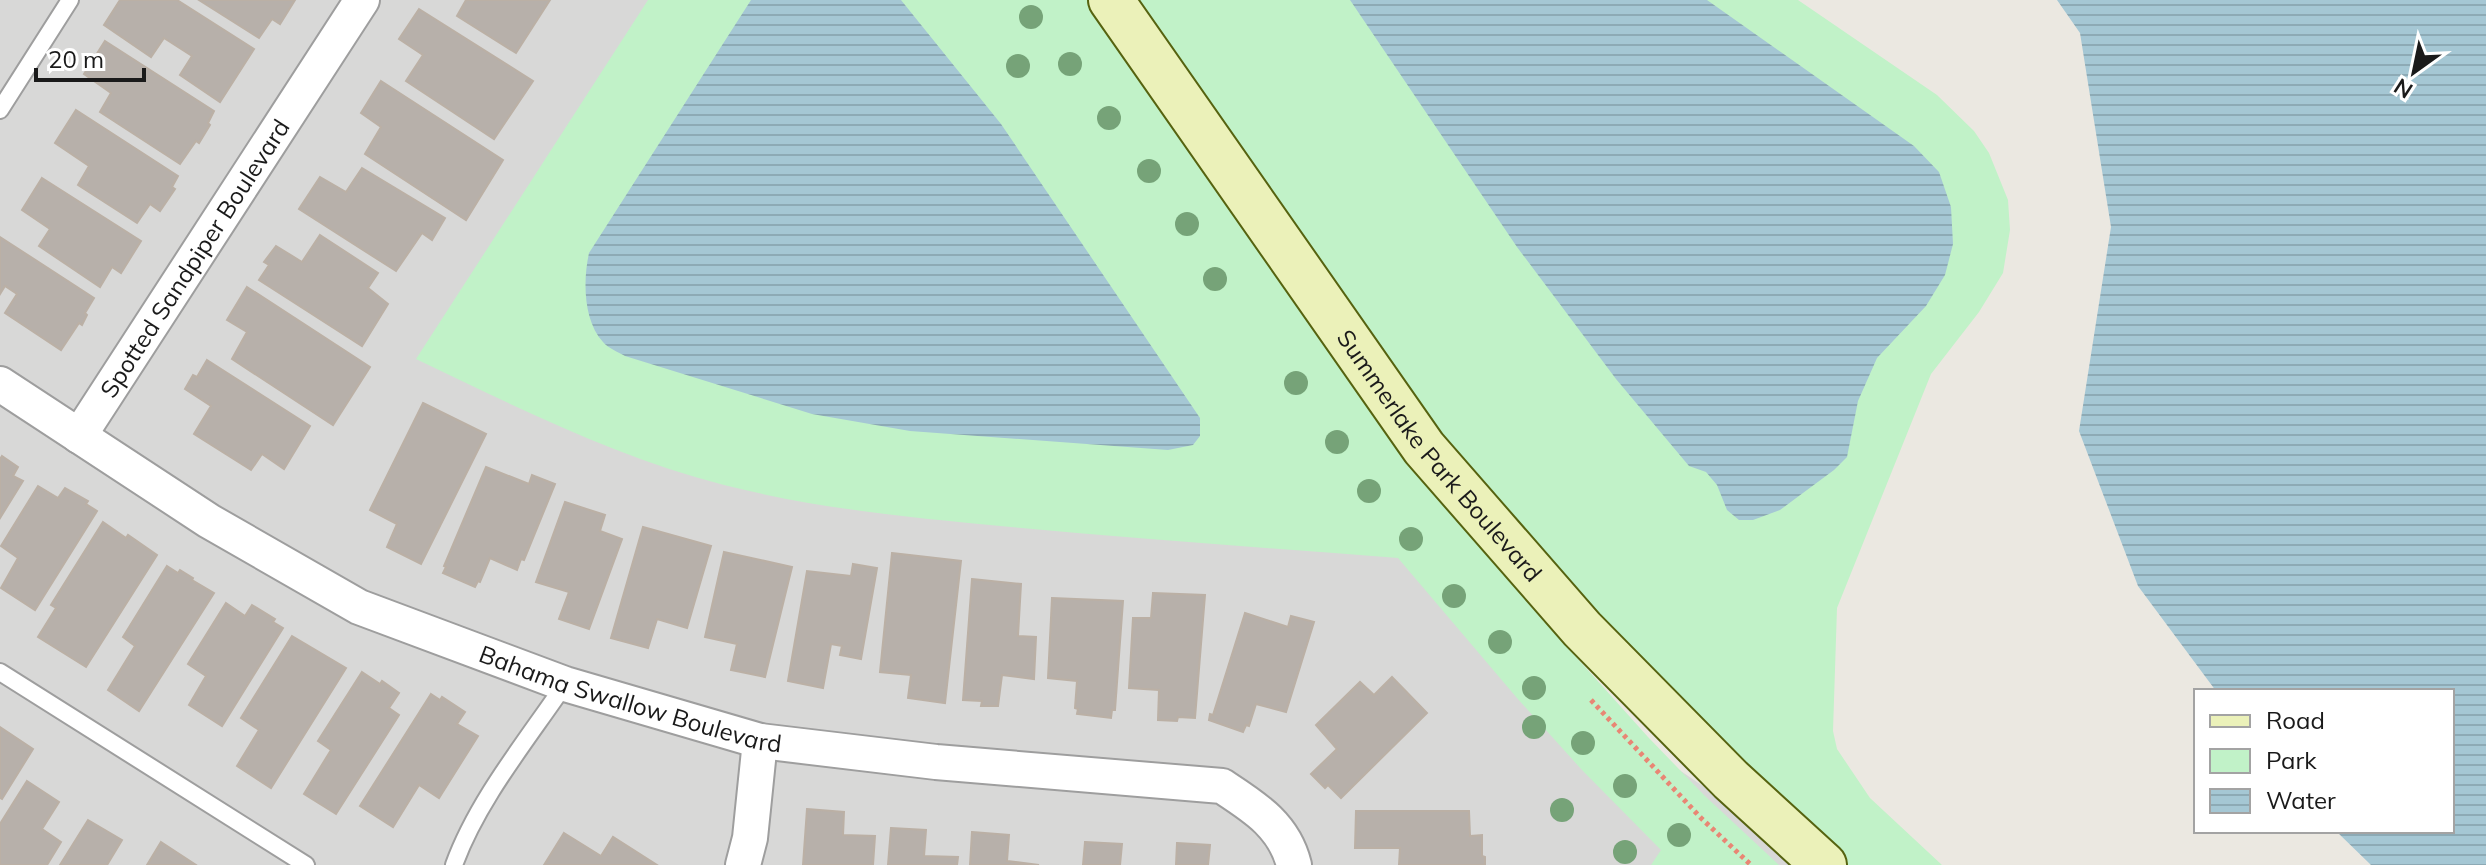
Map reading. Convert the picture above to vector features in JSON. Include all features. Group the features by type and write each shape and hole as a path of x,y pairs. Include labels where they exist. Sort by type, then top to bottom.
{"main road":[{"name":"Summerlake Park Boulevard","path":"1111,0 1424,448 1582,629 1731,780 1824,865"}],"street":[{"name":"Spotted Sandpiper Boulevard","path":"79,436 362,0"},
{"name":"Bahama Swallow Boulevard","path":"0,384 209,521 359,607 565,684 760,741 936,762 1222,786 1261,811 1289,847 1294,865"},
{"path":"743,865 750,838 760,741"}],"lane":[{"path":"0,110 70,0"},
{"path":"0,672 306,865"},
{"path":"454,865 462,842 488,797 565,684"}],"shaded area":[{"path":"0,0 1052,0 1617,728 1820,865 0,865"}],"green space":[{"path":"648,0 1088,0 1215,177 1327,350 1477,540 1533,609 1648,737 1779,865 1651,865 1661,850 1517,698 1398,558 939,520 867,512 759,493 684,474 605,445 416,359"},
{"path":"1111,0 1798,0 1937,95 1974,131 1989,153 2008,200 2010,230 2003,273 1979,312 1931,374 1837,608 1833,731 1837,749 1870,798 1942,865 1824,865 1582,629"}],"water":[{"path":"751,0 901,0 1001,124 1200,418 1200,436 1193,445 1168,450 910,431 812,414 625,356 605,344 596,333 588,311 586,275 589,253"},
{"path":"1350,0 1707,0 1914,146 1939,172 1951,207 1953,244 1945,275 1926,306 1877,358 1858,401 1847,457 1780,510 1753,520 1739,520 1727,510 1717,485 1706,472 1689,466 1616,379 1517,247"},
{"path":"2057,0 2486,0 2486,865 2371,865 2338,833 2454,833 2454,689 2215,689 2138,586 2079,431 2111,227 2080,33"}],"building":[{"path":"120,0 177,0 254,49 220,102 180,75 192,56 164,38 151,57 104,25"},
{"path":"199,0 295,0 280,24 272,19 259,38"},
{"path":"466,0 550,0 516,53 457,16"},
{"path":"419,9 533,81 494,139 406,81 423,55 399,39"},
{"path":"105,41 214,111 199,143 196,141 180,164 100,112 111,93 84,74"},
{"path":"381,81 503,160 466,220 365,154 381,127 361,113"},
{"path":"76,110 178,176 172,187 175,189 160,211 150,204 137,223 78,185 89,166 55,143"},
{"path":"362,168 445,218 432,240 422,233 396,271 299,209 320,177 346,192"},
{"path":"42,178 141,241 121,273 112,267 100,287 39,246 50,229 22,210"},
{"path":"320,235 378,273 368,288 388,304 362,346 259,280 269,265 264,262 276,246 302,262"},
{"path":"0,237 94,298 82,325 79,323 61,350 5,313 17,294 5,286 0,294"},
{"path":"247,287 370,367 333,425 232,359 247,332 227,320"},
{"path":"207,360 310,426 284,469 262,454 251,470 194,434 211,406 185,389"},
{"path":"423,403 486,434 421,564 387,547 397,524 370,510"},
{"path":"2,456 18,467 13,476 23,481 0,518 0,459"},
{"path":"486,467 529,484 532,475 555,484 517,570 490,558 475,587 443,573"},
{"path":"38,486 58,498 65,488 88,501 86,504 97,511 35,610 1,588 18,558 1,546"},
{"path":"565,502 605,515 600,531 622,539 589,629 559,619 569,592 536,582"},
{"path":"103,522 157,555 86,667 38,637 56,608 51,605"},
{"path":"643,527 711,546 687,628 657,619 648,648 611,638"},
{"path":"724,552 792,567 765,677 731,670 737,644 705,637"},
{"path":"892,553 961,561 945,703 908,698 911,675 880,672"},
{"path":"853,564 877,568 861,659 840,655 842,646 831,644 823,688 788,681 807,571 851,576"},
{"path":"167,566 178,573 180,570 214,593 139,711 108,690 135,646 123,637"},
{"path":"972,579 1021,584 1018,636 1036,637 1034,679 1002,675 998,706 981,706 982,701 963,700"},
{"path":"1153,593 1205,595 1195,718 1158,720 1159,690 1129,688 1133,618 1151,618"},
{"path":"1052,598 1123,601 1115,710 1112,710 1111,718 1077,714 1077,681 1048,678"},
{"path":"226,603 245,616 252,605 275,619 273,622 283,628 222,726 189,705 206,676 188,664"},
{"path":"1245,613 1288,627 1291,616 1314,622 1286,712 1256,704 1249,726 1246,725 1243,732 1209,720"},
{"path":"292,636 346,668 271,788 237,766 259,730 241,718"},
{"path":"362,672 399,693 389,708 399,715 336,814 304,794 331,750 318,741"},
{"path":"1392,677 1427,713 1341,798 1311,774 1337,749 1316,725 1360,682 1374,695"},
{"path":"431,694 440,700 442,697 465,712 457,724 478,736 439,798 419,785 393,827 360,806"},
{"path":"0,727 33,749 2,799 0,798"},
{"path":"27,781 59,802 42,829 61,842 47,865 0,865 0,824"},
{"path":"807,809 844,812 843,835 875,836 873,865 803,865"},
{"path":"1356,811 1469,811 1470,836 1482,835 1485,865 1399,865 1400,848 1355,848"},
{"path":"88,820 122,840 107,865 60,865"},
{"path":"891,828 926,830 924,856 958,857 957,865 888,865"},
{"path":"972,832 1009,835 1007,861 1039,865 970,865"},
{"path":"564,833 601,856 613,837 657,865 544,865"},
{"path":"161,842 196,865 147,865"},
{"path":"1085,842 1122,844 1120,865 1083,865"},
{"path":"1177,843 1210,845 1208,865 1176,865"}]}
